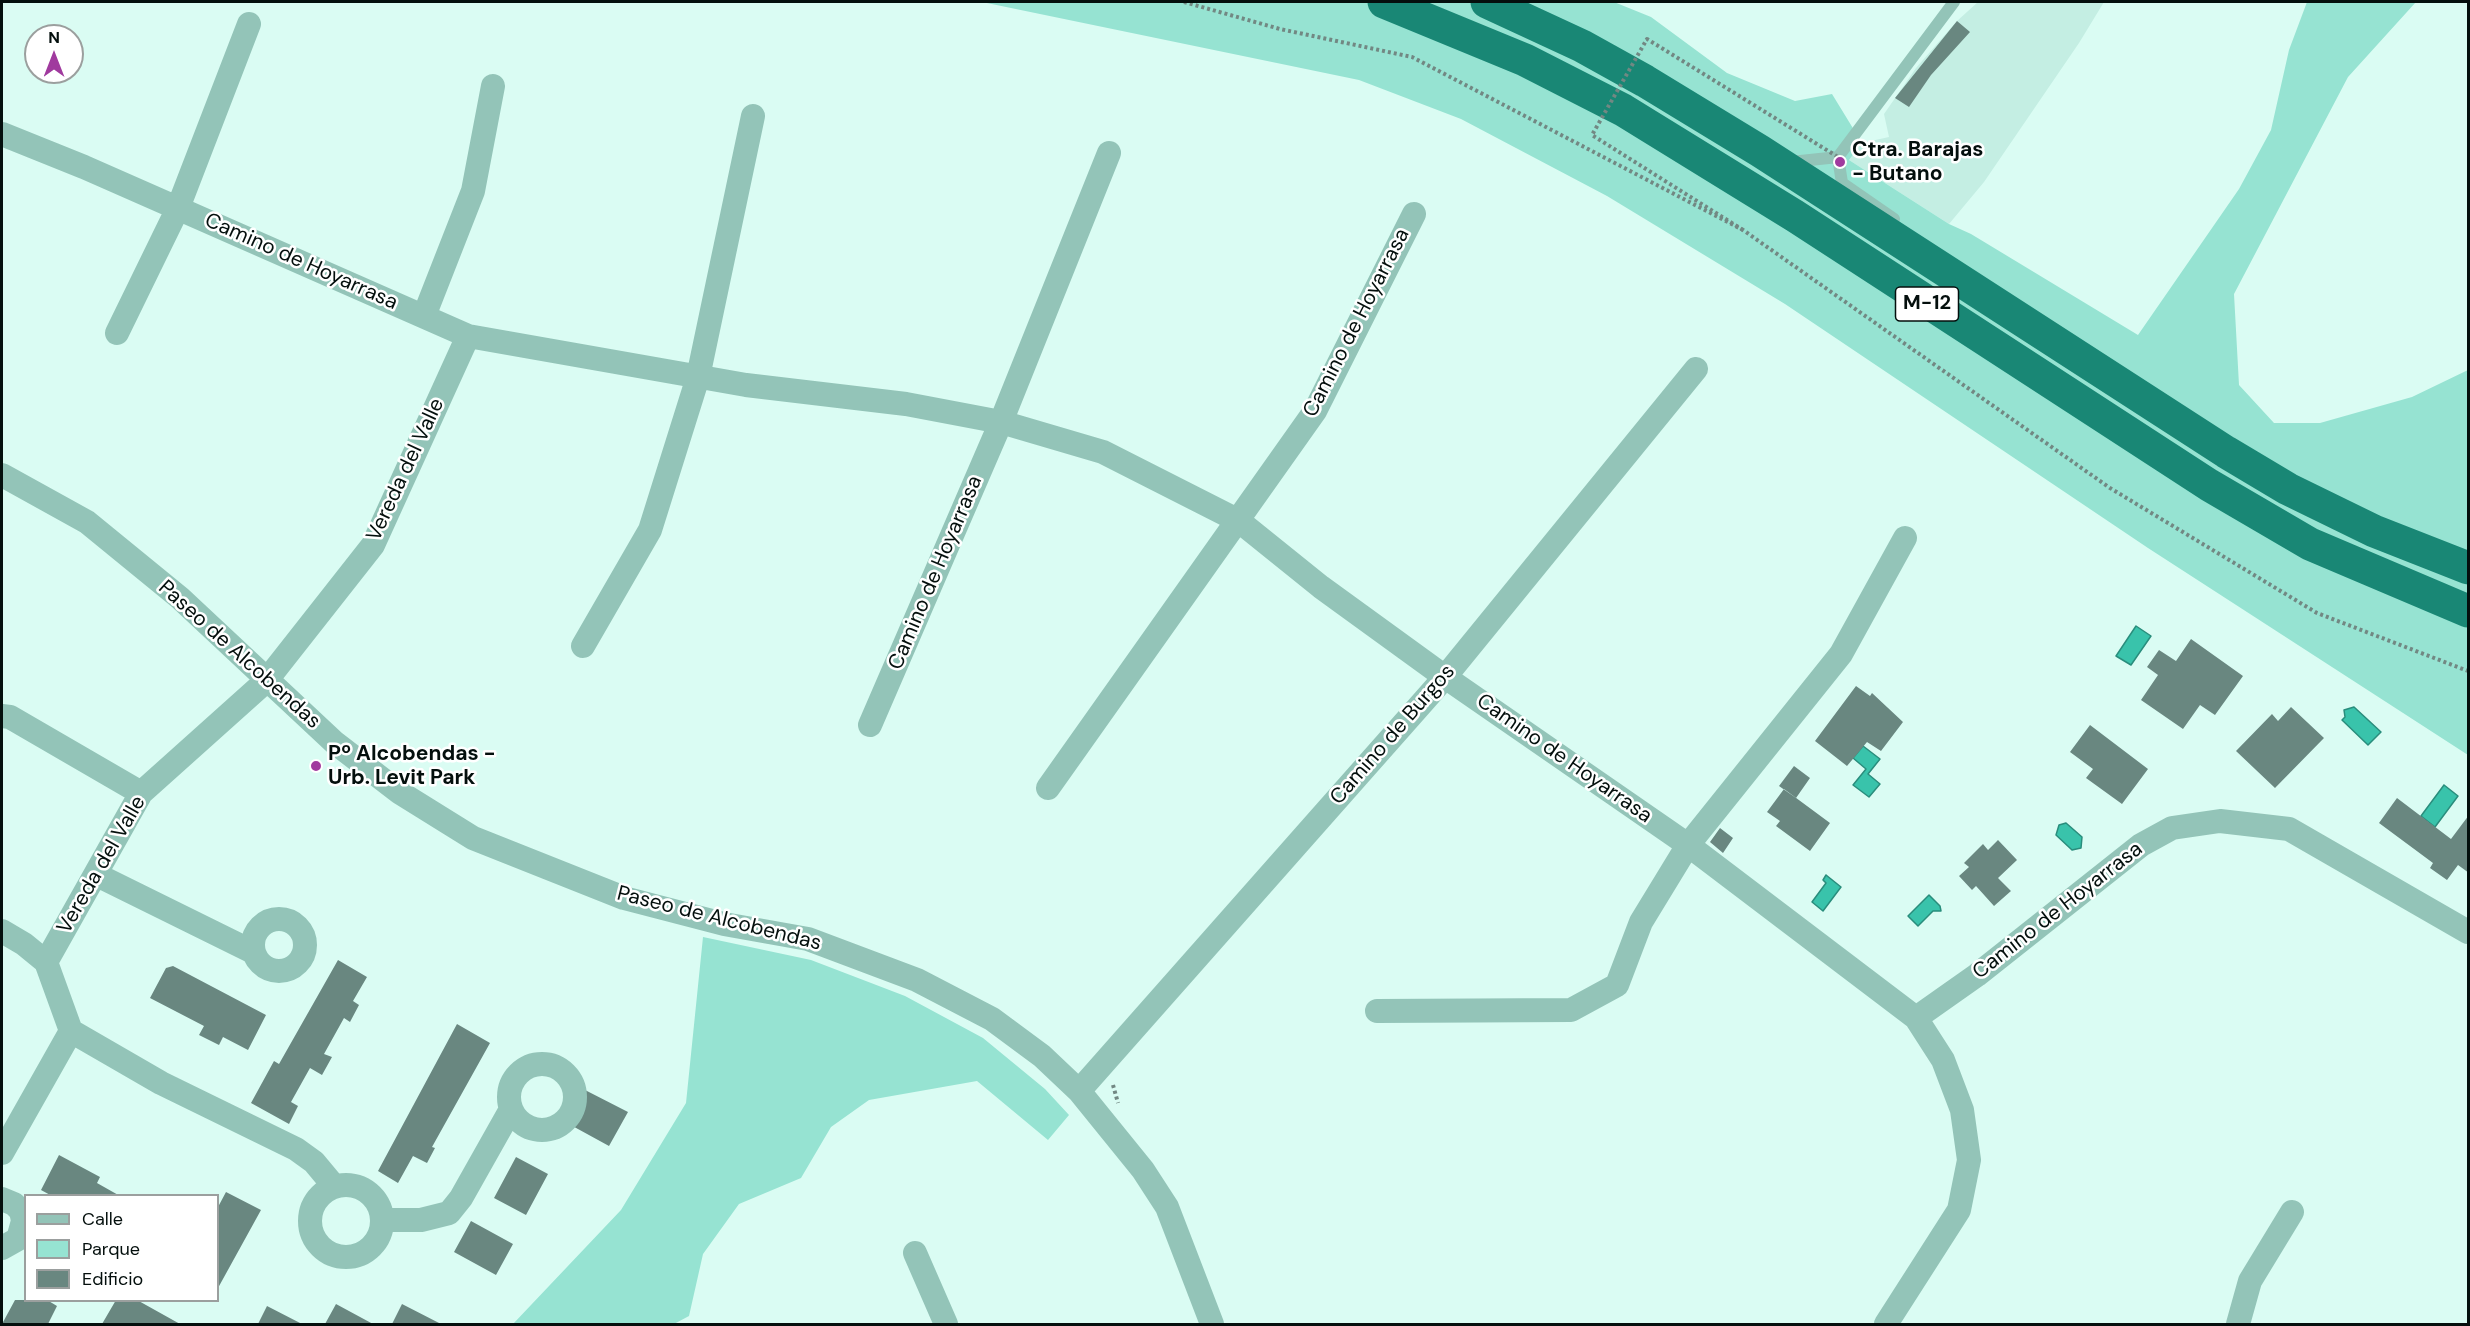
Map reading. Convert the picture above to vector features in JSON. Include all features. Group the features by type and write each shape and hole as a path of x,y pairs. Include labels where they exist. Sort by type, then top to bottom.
{"highway":[{"name":"M-12","path":"1384,2 1525,60 1623,110 1795,216 1941,313 2229,497 2310,544 2469,611"},
{"name":"M-12","path":"1487,2 1582,46 1937,258 2288,489 2374,531 2469,568"}],"street":[{"name":"Camino de Hoyarrasa","path":"117,333 178,208 249,24"},
{"name":"Camino de Hoyarrasa","path":"424,316 473,191 493,86"},
{"path":"583,646 650,530 698,377 753,116"},
{"name":"Camino de Hoyarrasa","path":"2,134 178,208 468,336 746,385 906,404 1001,422 1103,452 1239,520 1321,587 1445,677 1688,845 1916,1018 1943,1060 1958,1100 1970,1160 1959,1209 1886,1324"},
{"name":"Camino de Hoyarrasa","path":"870,725 1001,422 1108,153"},
{"name":"Camino de Hoyarrasa","path":"1048,788 1315,411 1413,214"},
{"name":"Vereda del Valle","path":"46,962 97,875 141,793 266,681 373,545 468,336"},
{"name":"Camino de Burgos","path":"1079,1091 1445,677 1696,369"},
{"name":"Paseo de Alcobendas","path":"2,475 87,522 180,598 266,681 334,742 399,792 473,838 624,898 724,924 808,939 917,980 992,1019 1042,1056 1079,1091 1143,1170 1167,1207 1212,1324"},
{"path":"1377,1011 1571,1010 1617,985 1641,922 1688,845 1840,654 1905,538"},
{"path":"2,716 10,717 141,793"},
{"name":"Camino de Hoyarrasa","path":"1916,1018 1977,975 2140,845 2172,828 2220,821 2289,829 2469,932"},
{"path":"97,875 253,952"},
{"path":"2,931 24,944 46,962 71,1031 161,1083 296,1149 314,1162 334,1186"},
{"path":"2,1153 71,1031"},
{"path":"382,1220 421,1220 449,1213 461,1198 510,1111"},
{"path":"349,1185 363,1189 374,1198 381,1210 382,1220 378,1238 369,1249 350,1257 329,1254 318,1245 310,1232 309,1218 318,1199 334,1186 349,1185"},
{"path":"2,1199 14,1204 23,1221 18,1239 2,1248"},
{"path":"2238,1324 2250,1281 2292,1212"},
{"path":"915,1253 946,1324"}],"lane":[{"path":"1907,228 1842,183 1838,158 1954,2"},
{"path":"1760,151 1794,163 1838,158"}],"path":[{"path":"1184,2 1280,29 1412,57 1743,230"},
{"path":"1838,158 1647,39 1592,135 1743,230 1894,339 2120,494 2317,613 2469,672"},
{"path":"1095,1073 1116,1087 1119,1114"}],"shaded area":[{"path":"1978,2 2104,2 2079,43 1984,182 1949,224 1849,160 1862,143 1889,137 1884,114 1916,68 1957,21"},
{"path":"2136,626 2151,636 2131,665 2116,656"},
{"path":"2354,707 2381,732 2368,745 2342,720 2345,717 2344,710"},
{"path":"1863,746 1880,759 1868,774 1880,784 1869,797 1853,785 1866,769 1853,758"},
{"path":"2444,785 2458,796 2435,827 2421,816"},
{"path":"2066,823 2082,837 2081,848 2072,850 2056,835 2059,825"},
{"path":"1826,875 1841,887 1823,911 1812,902 1826,883 1823,880"},
{"path":"1929,895 1940,906 1941,911 1933,911 1918,926 1908,916"}],"green space":[{"path":"982,2 1614,2 1651,17 1727,73 1795,101 1832,94 1862,143 1849,160 1949,224 1971,234 2138,335 2239,189 2271,130 2289,50 2307,2 2416,2 2348,77 2234,294 2239,385 2274,423 2320,423 2412,397 2468,370 2468,755 2148,548 1785,304 1607,196 1461,119 1359,80"},
{"path":"703,937 811,960 905,996 983,1038 1045,1089 1069,1115 1048,1140 977,1081 869,1100 831,1127 801,1178 739,1204 703,1254 689,1316 674,1324 513,1324 621,1210 686,1103"}],"building":[{"path":"1957,21 1970,32 1931,75 1909,107 1895,98"},
{"path":"2191,639 2243,676 2215,715 2200,705 2183,729 2141,700 2158,675 2147,667 2159,650 2176,661"},
{"path":"1856,686 1870,696 1872,693 1903,722 1881,751 1867,742 1847,766 1815,741"},
{"path":"2291,707 2324,738 2275,788 2236,751 2272,714 2278,721"},
{"path":"2090,725 2148,769 2122,804 2086,778 2093,769 2070,752"},
{"path":"1794,766 1810,778 1796,798 1779,786"},
{"path":"1784,789 1830,823 1810,851 1776,826 1780,821 1767,812"},
{"path":"2397,798 2451,839 2469,815 2469,873 2458,865 2447,880 2430,868 2433,863 2379,823"},
{"path":"1720,828 1733,838 1723,853 1710,842"},
{"path":"1998,840 2017,860 1998,878 2011,891 1994,906 1976,886 1972,890 1959,876 1969,867 1964,863 1983,844 1988,850"},
{"path":"338,960 367,977 353,1001 359,1005 350,1022 344,1018 324,1054 332,1057 322,1075 310,1068 291,1102 298,1106 289,1124 251,1103 274,1061 279,1064"},
{"path":"173,966 266,1015 248,1050 223,1037 219,1045 199,1035 204,1026 150,998 166,968"},
{"path":"457,1024 490,1043 432,1147 435,1148 427,1163 413,1156 398,1183 378,1171"},
{"path":"585,1090 628,1112 609,1146 567,1123"},
{"path":"59,1155 100,1177 97,1183 116,1194 48,1194 41,1190"},
{"path":"516,1157 548,1174 526,1215 494,1198"},
{"path":"226,1192 261,1210 219,1286 219,1205"},
{"path":"471,1221 513,1244 496,1275 454,1252"},
{"path":"15,1300 50,1302 57,1306 48,1324 2,1324"},
{"path":"115,1302 141,1302 180,1324 102,1324"},
{"path":"336,1304 373,1324 325,1324"},
{"path":"402,1304 441,1324 392,1324"},
{"path":"267,1306 302,1324 258,1324"}],"place":[{"name":"Ctra. Barajas - Butano","path":"1840,162"},
{"name":"Pº Alcobendas - Urb. Levit Park","path":"316,766"}]}
